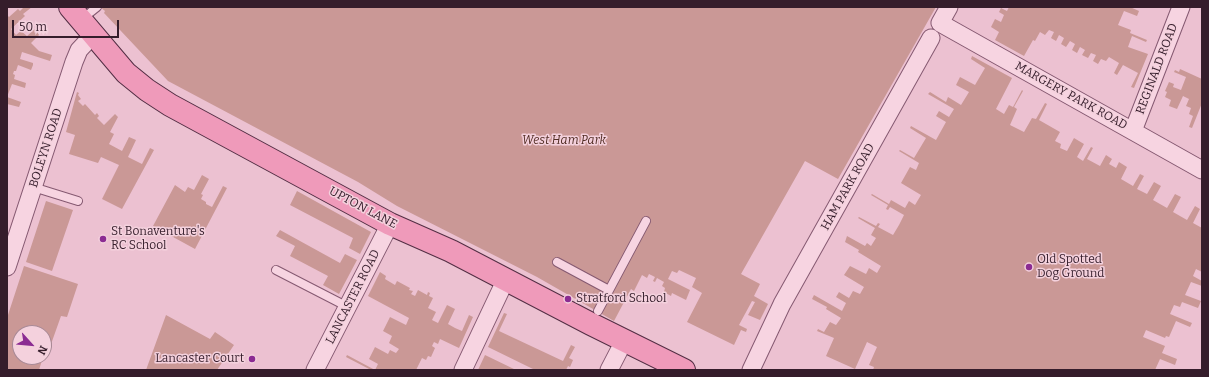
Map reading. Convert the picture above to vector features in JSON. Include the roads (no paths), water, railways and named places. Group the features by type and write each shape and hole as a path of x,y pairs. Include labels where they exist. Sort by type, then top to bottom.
{"main road":[{"name":"UPTON LANE","path":"86,17 126,73 147,90 170,105 390,224 506,279 590,324 684,370"}],"street":[{"name":"HAM PARK ROAD","path":"940,23 949,7"},
{"name":"REGINALD ROAD","path":"1133,131 1181,7"},
{"name":"BOLEYN ROAD","path":"7,267 74,62 80,50 86,17"},
{"name":"MARGERY PARK ROAD","path":"940,23 1202,170"},
{"name":"HAM PARK ROAD","path":"751,370 782,304 931,38"},
{"name":"LANCASTER ROAD","path":"315,370 390,224"},
{"path":"463,370 506,279"},
{"path":"609,370 624,340"}],"lane":[{"name":"HAM PARK ROAD","path":"931,38 940,23"},
{"path":"33,187 78,201"},
{"path":"598,311 646,221"},
{"path":"556,262 609,290"},
{"path":"276,270 348,307"}],"place":[{"name":"St Bonaventure's RC School","path":"103,239"},
{"name":"Old Spotted Dog Ground","path":"1029,267"},
{"name":"Stratford School","path":"568,299"},
{"name":"Lancaster Court","path":"252,359"}],"park label":[{"name":"West Ham Park","path":"564,141"}]}
